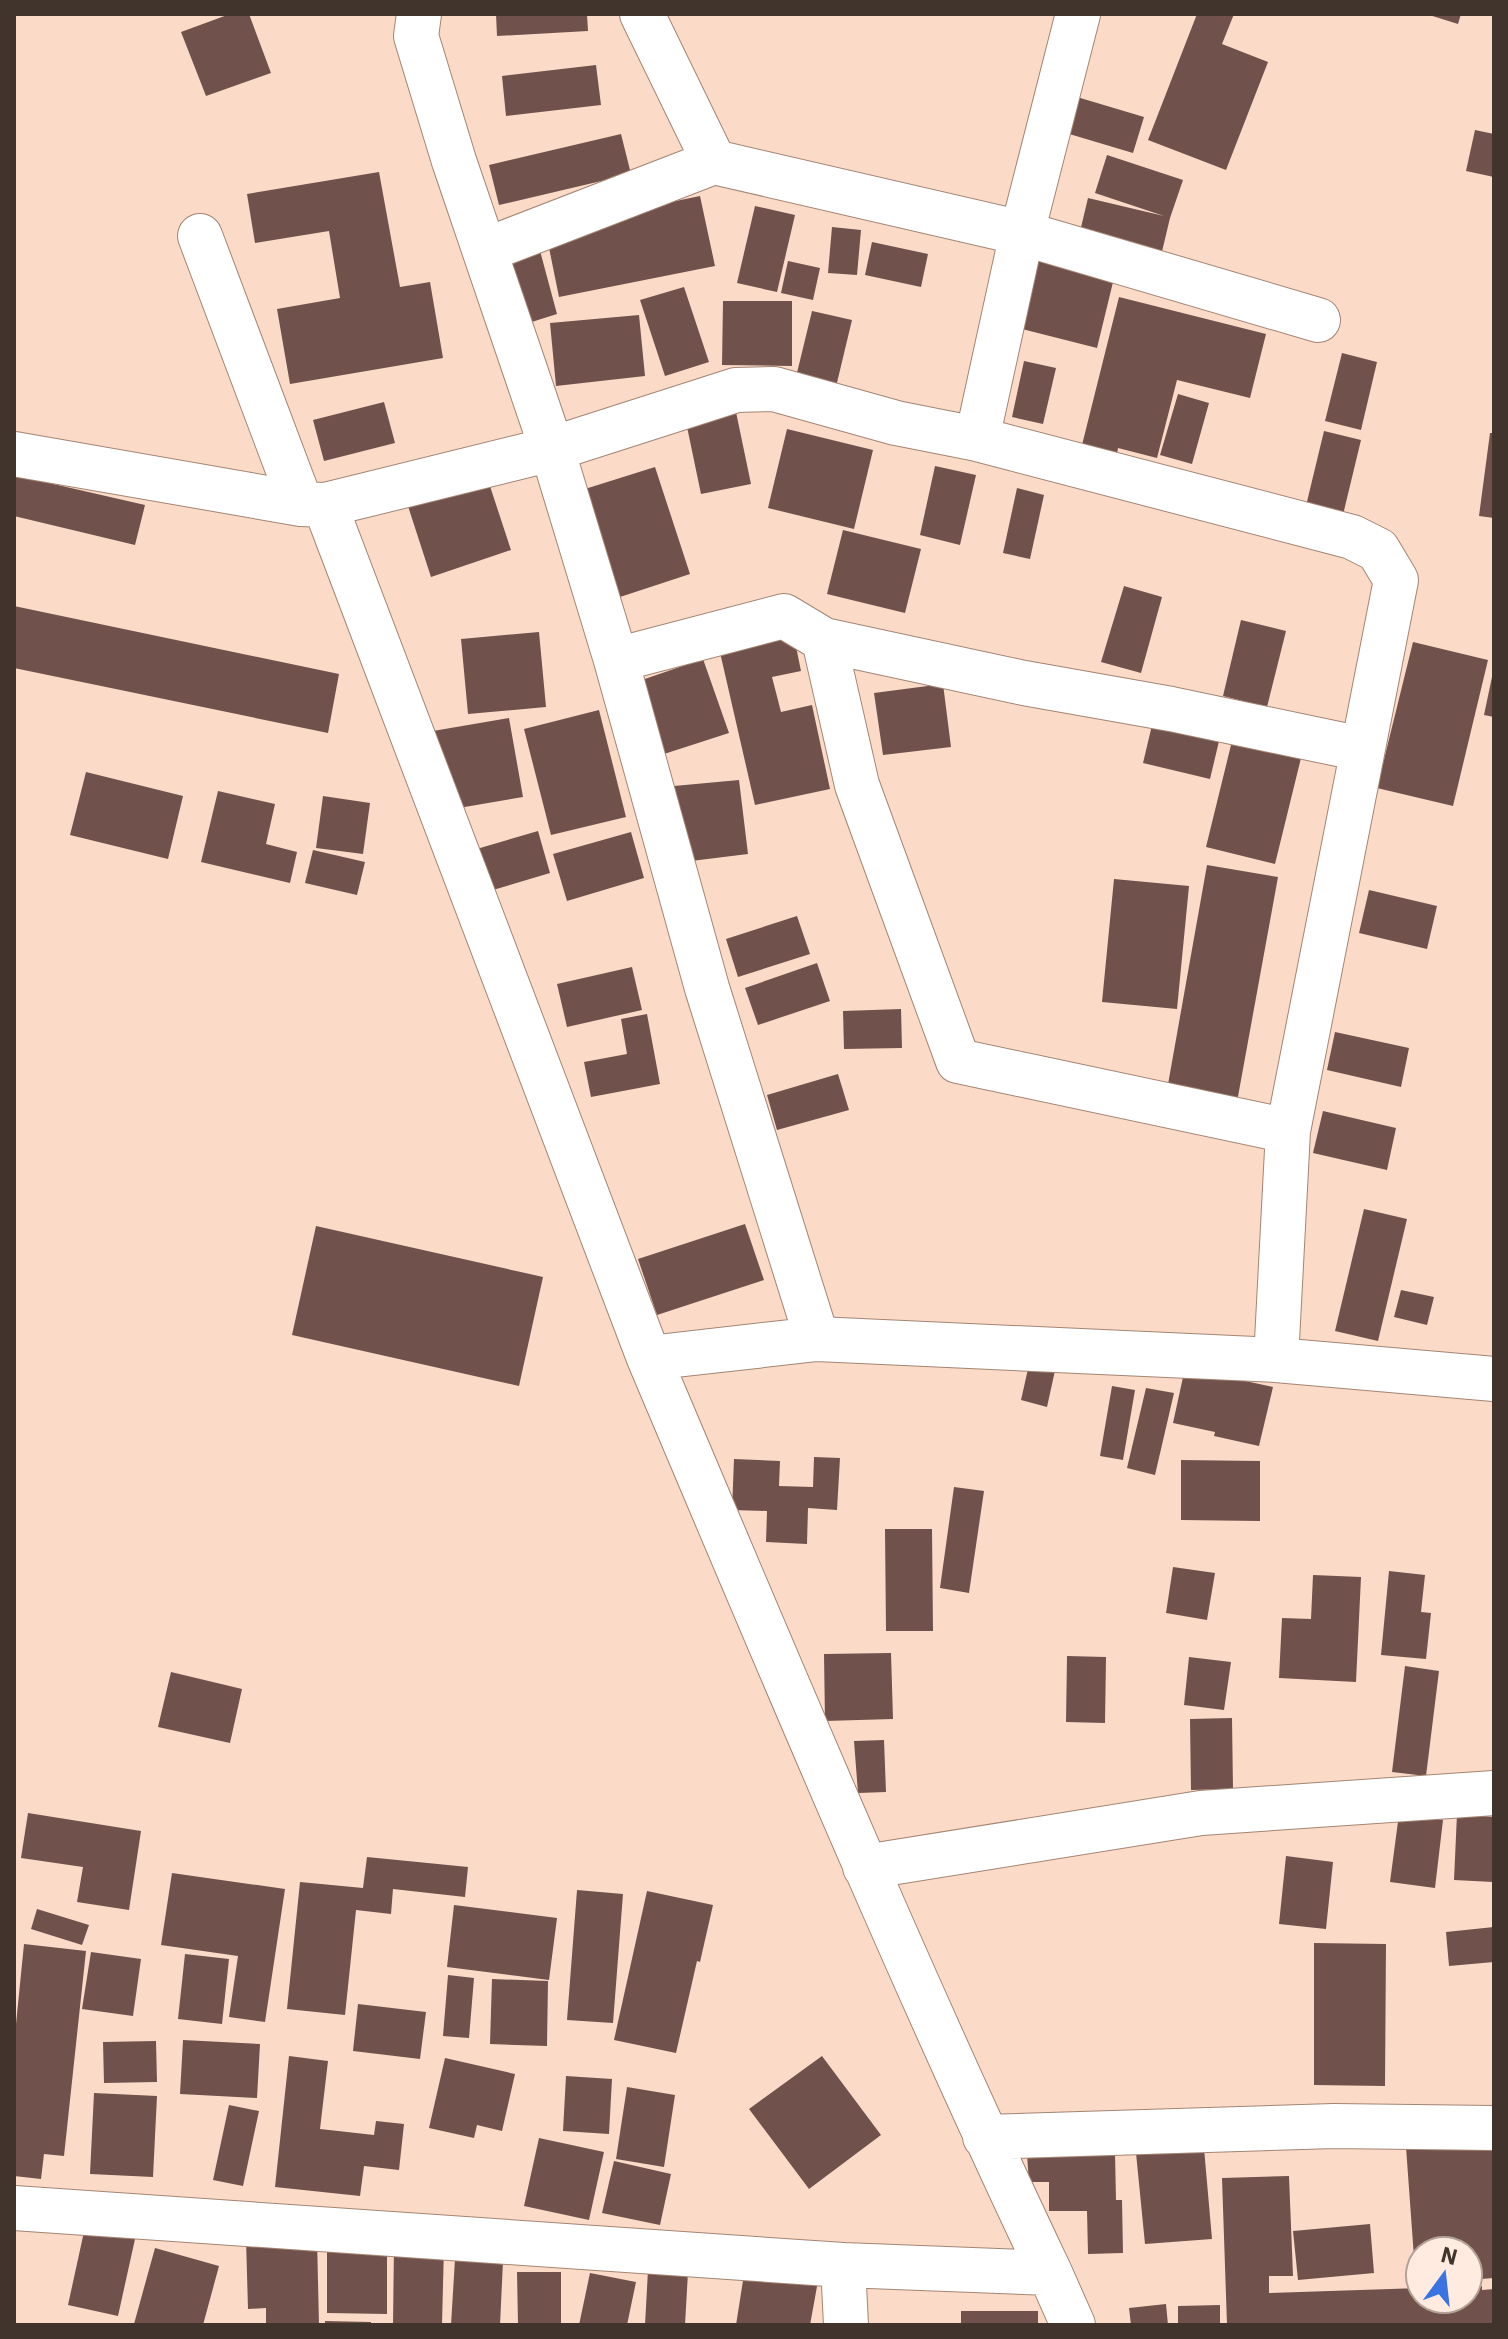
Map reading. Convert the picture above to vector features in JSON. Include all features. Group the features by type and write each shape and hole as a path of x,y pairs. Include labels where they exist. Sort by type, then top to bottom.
{"street":[{"path":"419,14 416,36 454,161 552,449 616,660 707,988 817,1339"},
{"path":"642,14 714,162"},
{"path":"977,439 1022,233 1078,14"},
{"path":"486,250 714,162 1022,233 1318,320"},
{"path":"200,236 313,504 649,1358 865,1867 1073,2325"},
{"path":"14,454 313,504 552,449 736,390 774,389 896,423 977,439 1352,537 1378,550 1396,580 1288,1131 1276,1360"},
{"path":"616,660 784,616 824,640 1362,749"},
{"path":"824,640 857,785 958,1061 1288,1131"},
{"path":"649,1358 817,1339 1276,1360 1494,1379"},
{"path":"865,1867 1201,1813 1494,1793"},
{"path":"985,2137 1334,2126 1494,2128"},
{"path":"14,2208 843,2265 1050,2273"},
{"path":"843,2265 846,2325"}],"building":[{"path":"230,14 249,14 271,73 206,96 181,32"},
{"path":"496,14 587,14 588,31 497,36"},
{"path":"1197,14 1234,14 1222,44 1268,62 1226,170 1148,140"},
{"path":"1426,14 1461,14 1458,24"},
{"path":"596,65 601,105 506,116 502,76"},
{"path":"1077,97 1144,117 1133,153 1066,133"},
{"path":"1475,130 1494,134 1494,177 1466,171"},
{"path":"621,134 631,174 499,205 489,165"},
{"path":"1107,155 1183,180 1160,260 1078,240 1088,198 1164,216 1095,193"},
{"path":"379,172 400,287 430,282 443,358 290,384 277,309 340,298 329,231 255,243 247,194"},
{"path":"700,196 715,266 559,297 545,228"},
{"path":"755,206 795,215 777,292 737,283"},
{"path":"832,227 861,230 857,275 828,273"},
{"path":"872,242 928,254 921,287 865,275"},
{"path":"539,247 557,314 519,326 500,257"},
{"path":"1039,260 1114,278 1097,348 1022,329"},
{"path":"788,261 820,268 813,300 781,293"},
{"path":"684,287 709,362 665,376 640,300"},
{"path":"1119,297 1266,334 1250,398 1177,380 1157,458 1118,448 1117,454 1082,445"},
{"path":"723,301 792,301 792,366 722,365"},
{"path":"812,311 852,320 835,391 795,381"},
{"path":"639,315 645,376 556,386 550,323"},
{"path":"1342,353 1377,362 1361,430 1325,421"},
{"path":"1024,361 1056,368 1043,424 1012,417"},
{"path":"1178,394 1209,403 1192,464 1160,455"},
{"path":"384,402 395,443 324,461 313,420"},
{"path":"736,412 751,484 701,494 686,422"},
{"path":"787,429 873,450 854,529 768,508"},
{"path":"1324,431 1361,440 1342,519 1305,510"},
{"path":"1490,433 1494,433 1494,518 1479,516"},
{"path":"935,466 976,475 960,545 920,535"},
{"path":"655,467 690,574 620,597 585,489"},
{"path":"486,474 511,550 431,577 406,500"},
{"path":"14,475 145,505 135,545 14,516"},
{"path":"1017,488 1044,495 1030,559 1003,553"},
{"path":"843,530 921,549 905,613 827,594"},
{"path":"1124,586 1162,597 1141,673 1101,662"},
{"path":"14,606 339,674 328,733 14,668"},
{"path":"1241,620 1286,631 1267,707 1223,696"},
{"path":"539,632 546,707 468,714 461,639"},
{"path":"793,632 801,671 772,677 781,712 812,705 830,789 755,805 719,648"},
{"path":"1413,642 1488,660 1453,806 1377,788"},
{"path":"703,659 729,733 664,754 639,681"},
{"path":"1494,672 1494,717 1484,715"},
{"path":"943,684 951,747 883,755 874,693"},
{"path":"599,710 626,817 551,835 524,729"},
{"path":"509,718 523,797 447,810 433,731"},
{"path":"1153,721 1220,737 1210,779 1143,763"},
{"path":"1232,741 1301,758 1275,864 1206,847"},
{"path":"86,772 183,796 168,859 70,835"},
{"path":"739,780 748,854 683,862 674,786"},
{"path":"218,791 275,804 266,844 297,852 290,883 201,862"},
{"path":"323,796 370,803 363,854 316,848"},
{"path":"538,831 550,873 476,895 463,853"},
{"path":"631,832 644,878 567,901 553,854"},
{"path":"313,850 365,862 357,895 305,883"},
{"path":"1207,865 1278,877 1237,1102 1167,1090"},
{"path":"1114,879 1189,886 1177,1009 1102,1002"},
{"path":"1369,890 1437,906 1427,949 1359,933"},
{"path":"797,916 810,954 738,977 726,939"},
{"path":"817,963 830,1001 758,1025 745,988"},
{"path":"632,967 642,1010 567,1027 557,984"},
{"path":"901,1009 902,1048 844,1049 843,1011"},
{"path":"647,1014 660,1084 591,1097 584,1062 627,1054 621,1019"},
{"path":"1335,1032 1409,1048 1401,1087 1327,1070"},
{"path":"838,1074 849,1110 777,1130 767,1095"},
{"path":"1323,1111 1396,1128 1387,1170 1313,1153"},
{"path":"1364,1209 1407,1219 1378,1341 1335,1331"},
{"path":"745,1224 764,1280 657,1315 638,1259"},
{"path":"316,1226 543,1277 519,1386 292,1335"},
{"path":"1401,1290 1434,1297 1427,1325 1394,1317"},
{"path":"1030,1360 1056,1366 1047,1407 1021,1400"},
{"path":"1185,1368 1273,1387 1259,1446 1173,1423"},
{"path":"1112,1386 1135,1390 1123,1460 1100,1456"},
{"path":"1146,1388 1174,1393 1155,1475 1127,1468"},
{"path":"814,1457 840,1458 837,1510 808,1508 807,1544 766,1542 767,1511 732,1510 734,1459 780,1461 779,1486 813,1487"},
{"path":"1181,1460 1260,1461 1260,1521 1181,1520"},
{"path":"954,1487 984,1491 969,1593 940,1588"},
{"path":"885,1529 932,1529 933,1631 886,1631"},
{"path":"1173,1567 1215,1573 1207,1620 1166,1613"},
{"path":"1389,1571 1425,1575 1421,1612 1431,1613 1426,1659 1381,1655"},
{"path":"1313,1575 1361,1577 1356,1682 1279,1678 1282,1618 1311,1619"},
{"path":"891,1653 893,1719 825,1721 824,1654"},
{"path":"1067,1656 1106,1657 1105,1723 1066,1722"},
{"path":"1189,1657 1231,1662 1224,1710 1184,1705"},
{"path":"1405,1666 1439,1671 1426,1776 1392,1772"},
{"path":"171,1672 242,1689 230,1743 158,1727"},
{"path":"1232,1718 1233,1789 1191,1790 1190,1719"},
{"path":"884,1740 886,1792 858,1793 854,1741"},
{"path":"28,1813 141,1831 129,1910 77,1902 83,1867 21,1858"},
{"path":"1399,1814 1443,1820 1435,1888 1390,1882"},
{"path":"1457,1814 1494,1817 1493,1882 1454,1880"},
{"path":"1286,1856 1333,1862 1326,1929 1279,1924"},
{"path":"367,1857 468,1867 465,1897 393,1889 391,1914 356,1910 345,2015 287,2009 300,1882 363,1888"},
{"path":"172,1873 285,1889 265,2022 229,2017 238,1956 161,1945"},
{"path":"577,1890 623,1894 613,2023 567,2020"},
{"path":"647,1891 713,1905 676,2053 614,2040"},
{"path":"454,1905 557,1918 549,1980 447,1967"},
{"path":"37,1909 89,1925 82,1945 31,1929"},
{"path":"1494,1927 1494,1962 1449,1966 1446,1932"},
{"path":"1314,1943 1386,1944 1385,2086 1314,2085"},
{"path":"24,1944 86,1951 64,2156 44,2154 41,2179 14,2176 14,2044"},
{"path":"91,1952 141,1959 133,2016 82,2009"},
{"path":"185,1954 229,1959 222,2024 178,2019"},
{"path":"448,1975 474,1978 469,2038 443,2036"},
{"path":"492,1979 548,1981 547,2046 490,2044"},
{"path":"358,2004 426,2012 420,2059 353,2051"},
{"path":"183,2040 260,2044 257,2098 180,2094"},
{"path":"156,2041 157,2082 104,2083 103,2042"},
{"path":"289,2056 328,2061 320,2129 374,2135 376,2121 404,2124 399,2170 364,2166 360,2196 275,2187"},
{"path":"822,2056 881,2135 809,2189 749,2109"},
{"path":"445,2058 515,2074 502,2131 477,2125 474,2138 429,2128"},
{"path":"566,2076 612,2079 609,2134 563,2131"},
{"path":"627,2087 675,2095 664,2167 616,2159"},
{"path":"94,2093 157,2096 153,2177 90,2174"},
{"path":"229,2105 259,2111 243,2186 213,2180"},
{"path":"1203,2137 1212,2239 1145,2244 1135,2143"},
{"path":"539,2138 604,2152 589,2220 524,2206"},
{"path":"1494,2142 1494,2278 1484,2279 1484,2235 1412,2235 1406,2147"},
{"path":"1115,2153 1116,2200 1122,2200 1123,2253 1088,2254 1087,2211 1049,2211 1049,2182 1029,2182 1027,2155"},
{"path":"614,2161 671,2174 660,2225 602,2213"},
{"path":"1289,2176 1293,2276 1269,2276 1269,2293 1404,2289 1404,2315 1484,2315 1484,2290 1494,2289 1494,2325 1227,2325 1222,2178"},
{"path":"87,2218 137,2230 118,2316 68,2305"},
{"path":"1370,2224 1374,2273 1298,2280 1293,2231"},
{"path":"317,2238 319,2325 266,2325 266,2308 248,2309 246,2239"},
{"path":"327,2241 387,2242 387,2314 327,2313"},
{"path":"394,2245 444,2246 442,2325 393,2325"},
{"path":"155,2248 219,2266 203,2325 134,2324"},
{"path":"455,2259 503,2261 500,2325 451,2325"},
{"path":"745,2268 818,2281 810,2325 736,2325"},
{"path":"648,2270 688,2272 685,2325 645,2325"},
{"path":"517,2272 561,2272 561,2325 518,2325"},
{"path":"590,2273 636,2282 627,2325 579,2325"},
{"path":"1166,2304 1168,2325 1131,2325 1129,2308"},
{"path":"1220,2305 1220,2325 1178,2325 1178,2306"},
{"path":"961,2311 1038,2311 1038,2325 961,2325"},
{"path":"325,2321 371,2322 371,2325 325,2325"}]}
